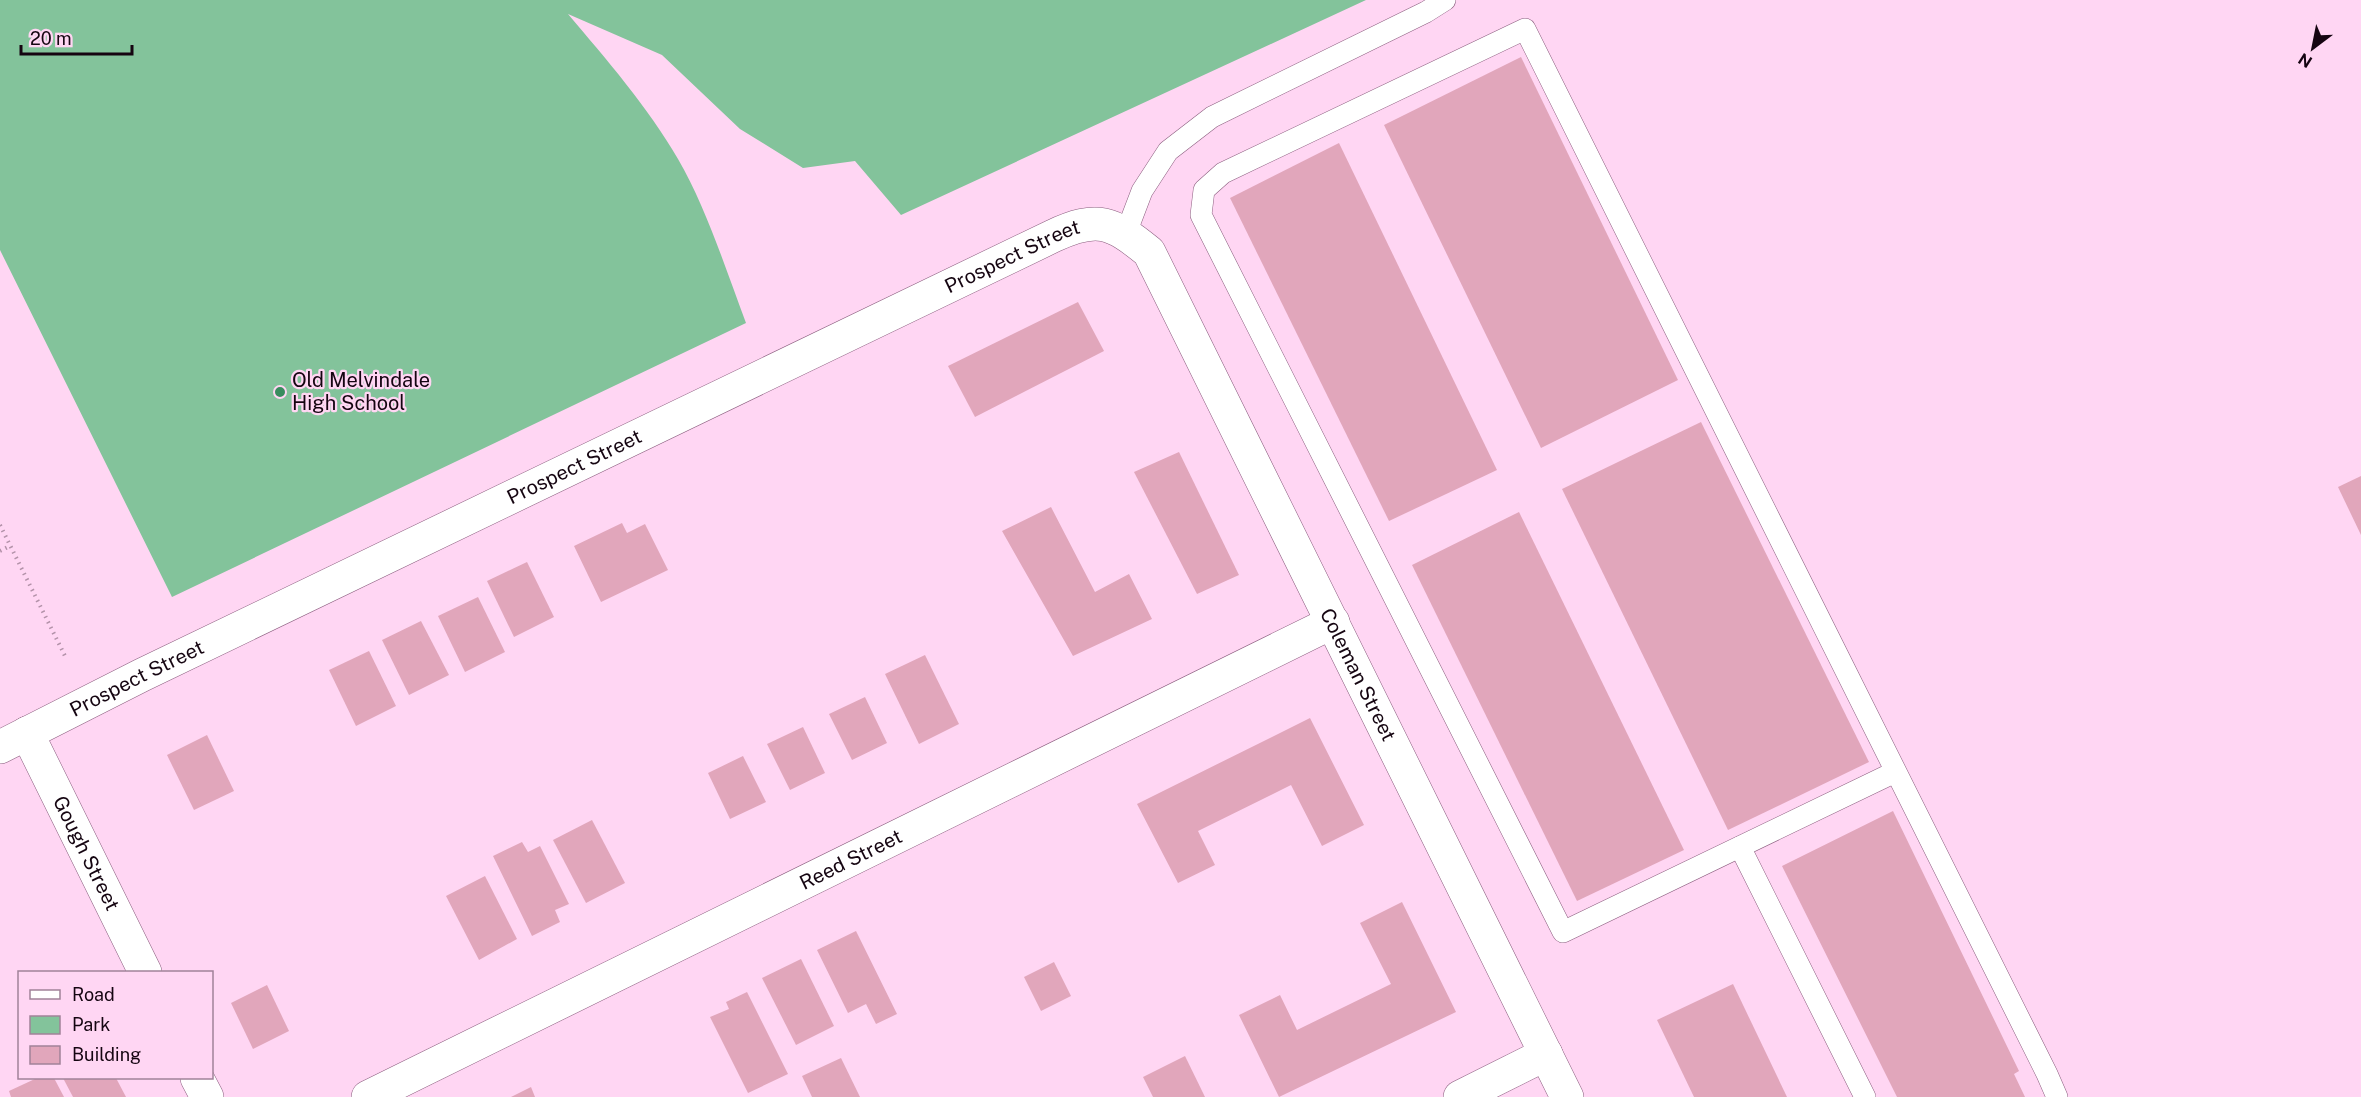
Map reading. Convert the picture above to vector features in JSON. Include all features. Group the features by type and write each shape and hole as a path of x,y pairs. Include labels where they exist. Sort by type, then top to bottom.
{"street":[{"name":"Prospect Street","path":"13,740 153,669 1078,224 1104,224 1138,242"},
{"name":"Coleman Street","path":"1138,242 1333,622 1567,1097"},
{"name":"Reed Street","path":"368,1097 1333,622"},
{"name":"Gough Street","path":"13,740 144,971"},
{"path":"1460,1097 1546,1054"},
{"path":"198,1079 207,1097"}],"lane":[{"path":"1138,242 1142,191 1168,152 1212,117 1426,12 1445,0"},
{"path":"1896,772 1563,932 1201,215 1204,190 1223,173 1526,29 1896,772 2056,1097"},
{"path":"1740,847 1865,1097"}],"path":[{"path":"0,525 66,658"},
{"path":"0,551 10,546"}],"green space":[{"name":"Old Melvindale High School","path":"0,0 1366,0 901,215 855,161 803,168 740,129 662,55 568,14 640,102 678,159 707,218 746,323 172,597 0,250"}],"building":[{"path":"1521,57 1678,380 1541,448 1384,125"},
{"path":"1339,143 1497,470 1389,521 1230,198"},
{"path":"1078,302 1104,351 975,417 948,366"},
{"path":"1701,422 1869,762 1728,830 1562,489"},
{"path":"1179,452 1239,575 1197,594 1134,472"},
{"path":"2361,476 2361,535 2338,487"},
{"path":"1051,507 1095,592 1129,574 1152,619 1073,656 1002,531"},
{"path":"1519,512 1684,850 1577,901 1412,565"},
{"path":"622,523 627,533 645,524 668,570 601,602 574,546"},
{"path":"527,562 554,617 514,637 487,581"},
{"path":"478,597 505,652 465,672 438,616"},
{"path":"421,621 449,675 409,695 382,640"},
{"path":"369,651 396,706 356,726 329,670"},
{"path":"925,655 959,724 919,744 885,674"},
{"path":"865,697 887,743 852,760 829,714"},
{"path":"1310,718 1364,825 1322,846 1291,785 1198,831 1215,865 1178,883 1137,804"},
{"path":"803,727 825,773 790,790 767,744"},
{"path":"207,735 234,791 194,810 167,755"},
{"path":"743,756 766,802 730,819 708,773"},
{"path":"1893,811 2019,1071 2014,1074 2025,1097 1897,1097 1782,866"},
{"path":"592,820 625,883 586,903 553,840"},
{"path":"522,842 528,852 540,846 569,904 555,910 560,922 532,936 493,856"},
{"path":"485,876 517,939 479,960 446,896"},
{"path":"1402,902 1456,1012 1279,1097 1239,1015 1280,995 1297,1030 1391,984 1360,923"},
{"path":"856,931 897,1014 876,1024 866,1004 848,1013 817,950"},
{"path":"801,959 834,1026 796,1045 762,978"},
{"path":"1054,962 1071,996 1041,1011 1024,977"},
{"path":"1733,984 1787,1097 1694,1097 1657,1020"},
{"path":"267,985 289,1031 253,1049 231,1003"},
{"path":"747,992 788,1074 748,1093 710,1017 729,1009 726,1002"},
{"path":"1185,1056 1205,1097 1153,1097 1143,1077"},
{"path":"841,1058 860,1097 812,1097 802,1076"},
{"path":"35,1079 55,1079 64,1097 11,1097 9,1091"},
{"path":"64,1079 117,1079 126,1097 73,1097"},
{"path":"531,1087 535,1097 511,1097"}],"place":[{"name":"Old Melvindale High School","path":"280,392"}]}
